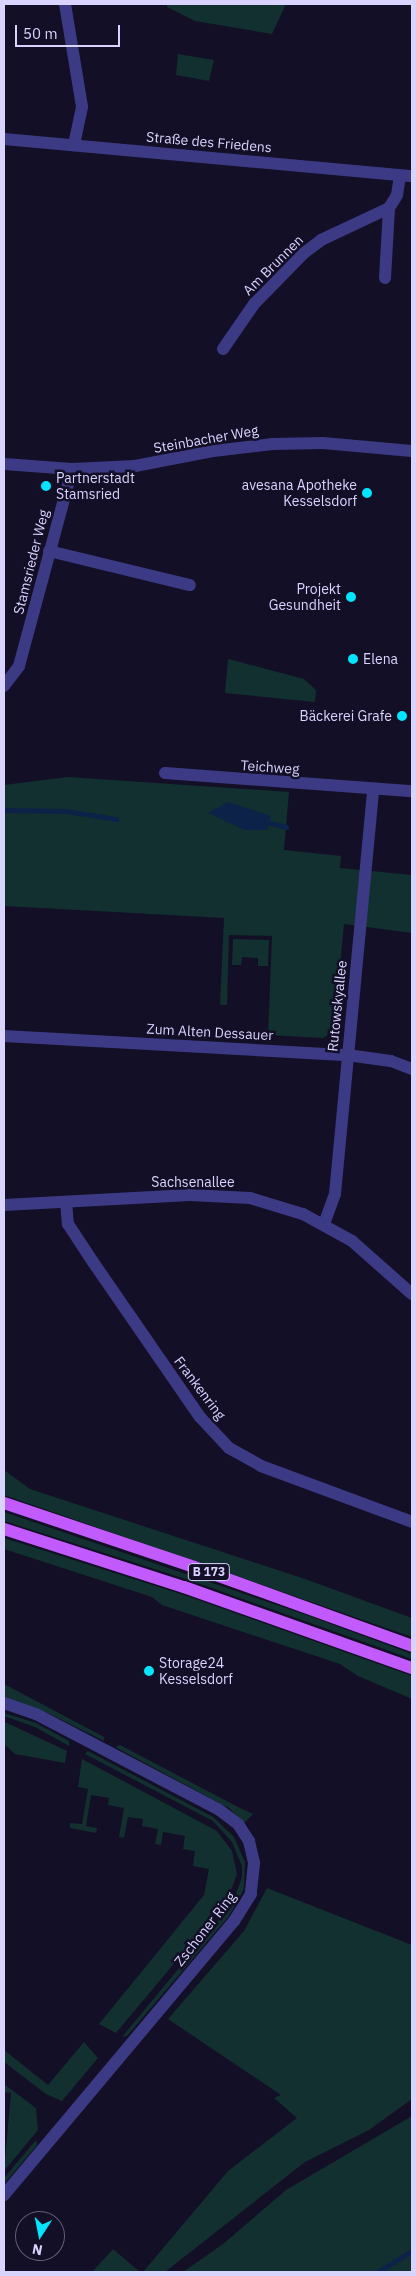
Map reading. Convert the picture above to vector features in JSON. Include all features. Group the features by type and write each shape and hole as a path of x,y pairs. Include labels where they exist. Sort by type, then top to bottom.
{"main road":[{"name":"B 173","path":"4,1503 194,1567 412,1646"},
{"name":"B 173","path":"4,1530 193,1590 412,1668"}],"street":[{"path":"65,4 82,107 74,145"},
{"name":"Straße des Friedens","path":"4,139 406,176"},
{"path":"385,278 389,208 406,176"},
{"name":"Am Brunnen","path":"222,349 254,304 304,253 321,240 389,208"},
{"name":"Steinbacher Weg","path":"4,464 72,469 144,465 213,450 273,444 323,443 412,451"},
{"name":"Stamsrieder Weg","path":"4,686 19,666 72,469"},
{"path":"49,551 190,584"},
{"name":"Teichweg","path":"165,773 412,791"},
{"name":"Rutowskyallee","path":"324,1224 335,1194 346,1055 373,789"},
{"name":"Zum Alten Dessauer","path":"4,1036 346,1055 391,1061 412,1069"},
{"name":"Sachsenallee","path":"4,1204 224,1195 277,1206 324,1224 370,1254 412,1294"},
{"name":"Frankenring","path":"66,1202 68,1224 92,1262 200,1417 229,1448 261,1466 412,1522"},
{"name":"Zschoner Ring","path":"4,1703 36,1714 218,1809 238,1824 249,1841 254,1863 251,1894 234,1921 4,2194"}],"green space":[{"path":"167,4 286,4 272,34 195,21 167,7"},
{"path":"178,54 214,60 209,81 176,75"},
{"path":"228,659 304,679 316,690 315,702 225,693"},
{"path":"68,777 289,792 284,850 341,856 340,868 412,875 412,933 344,924 334,1031 323,1038 268,1035 272,936 229,935 227,1005 220,1005 224,918 4,906 4,785"},
{"path":"233,939 269,940 268,966 258,966 258,958 242,957 241,965 232,965"},
{"path":"4,1470 30,1489 305,1579 412,1618 412,1637 4,1495"},
{"path":"4,1512 312,1617 412,1654 412,1659 192,1581 4,1521"},
{"path":"4,1538 184,1595 412,1676 412,1699 358,1676 340,1664 162,1605 152,1597 4,1549"},
{"path":"4,1684 104,1737 104,1741 50,1714 4,1697"},
{"path":"4,1713 36,1723 69,1741 69,1746 35,1727 4,1716"},
{"path":"5,1722 67,1751 65,1763 15,1754 4,1744"},
{"path":"120,1745 253,1814 244,1823 229,1808 115,1747"},
{"path":"88,1751 213,1817 234,1837 245,1862 244,1889 229,1916 127,2036 122,2037 233,1903 242,1877 242,1866 232,1842 213,1821 85,1754"},
{"path":"82,1759 217,1831 232,1851 237,1874 228,1899 116,2033 99,2024 204,1895 209,1869 193,1866 195,1851 183,1849 185,1836 163,1832 161,1845 155,1844 158,1829 142,1826 143,1819 128,1817 124,1838 119,1837 124,1808 108,1805 109,1798 91,1795 86,1826 97,1828 96,1833 70,1828 70,1823 82,1824 88,1789 78,1787"},
{"path":"267,1888 412,1945 412,2099 369,2130 305,2162 165,2272 143,2272 228,2171 297,2118 274,2098 281,2095 168,2019 244,1931"},
{"path":"84,2042 98,2058 62,2101 46,2094 4,2062 4,2050 48,2085"},
{"path":"4,2084 36,2108 38,2130 4,2171 11,2093 4,2092"},
{"path":"412,2116 412,2272 183,2272 223,2244 286,2190"},
{"path":"36,2140 37,2145 4,2184 4,2178"},
{"path":"113,2249 140,2272 92,2272"}],"water":[{"path":"228,802 271,816 268,830 245,830 208,813"}],"waterway":[{"path":"4,810 66,811 116,819"},
{"path":"271,823 287,827"},
{"path":"378,2272 412,2251"}],"place":[{"name":"Partnerstadt Stamsried","path":"46,486"},
{"name":"avesana Apotheke Kesselsdorf","path":"367,493"},
{"name":"Projekt Gesundheit","path":"351,597"},
{"name":"Elena","path":"353,659"},
{"name":"Bäckerei Grafe","path":"402,716"},
{"name":"Storage24 Kesselsdorf","path":"149,1671"}]}
